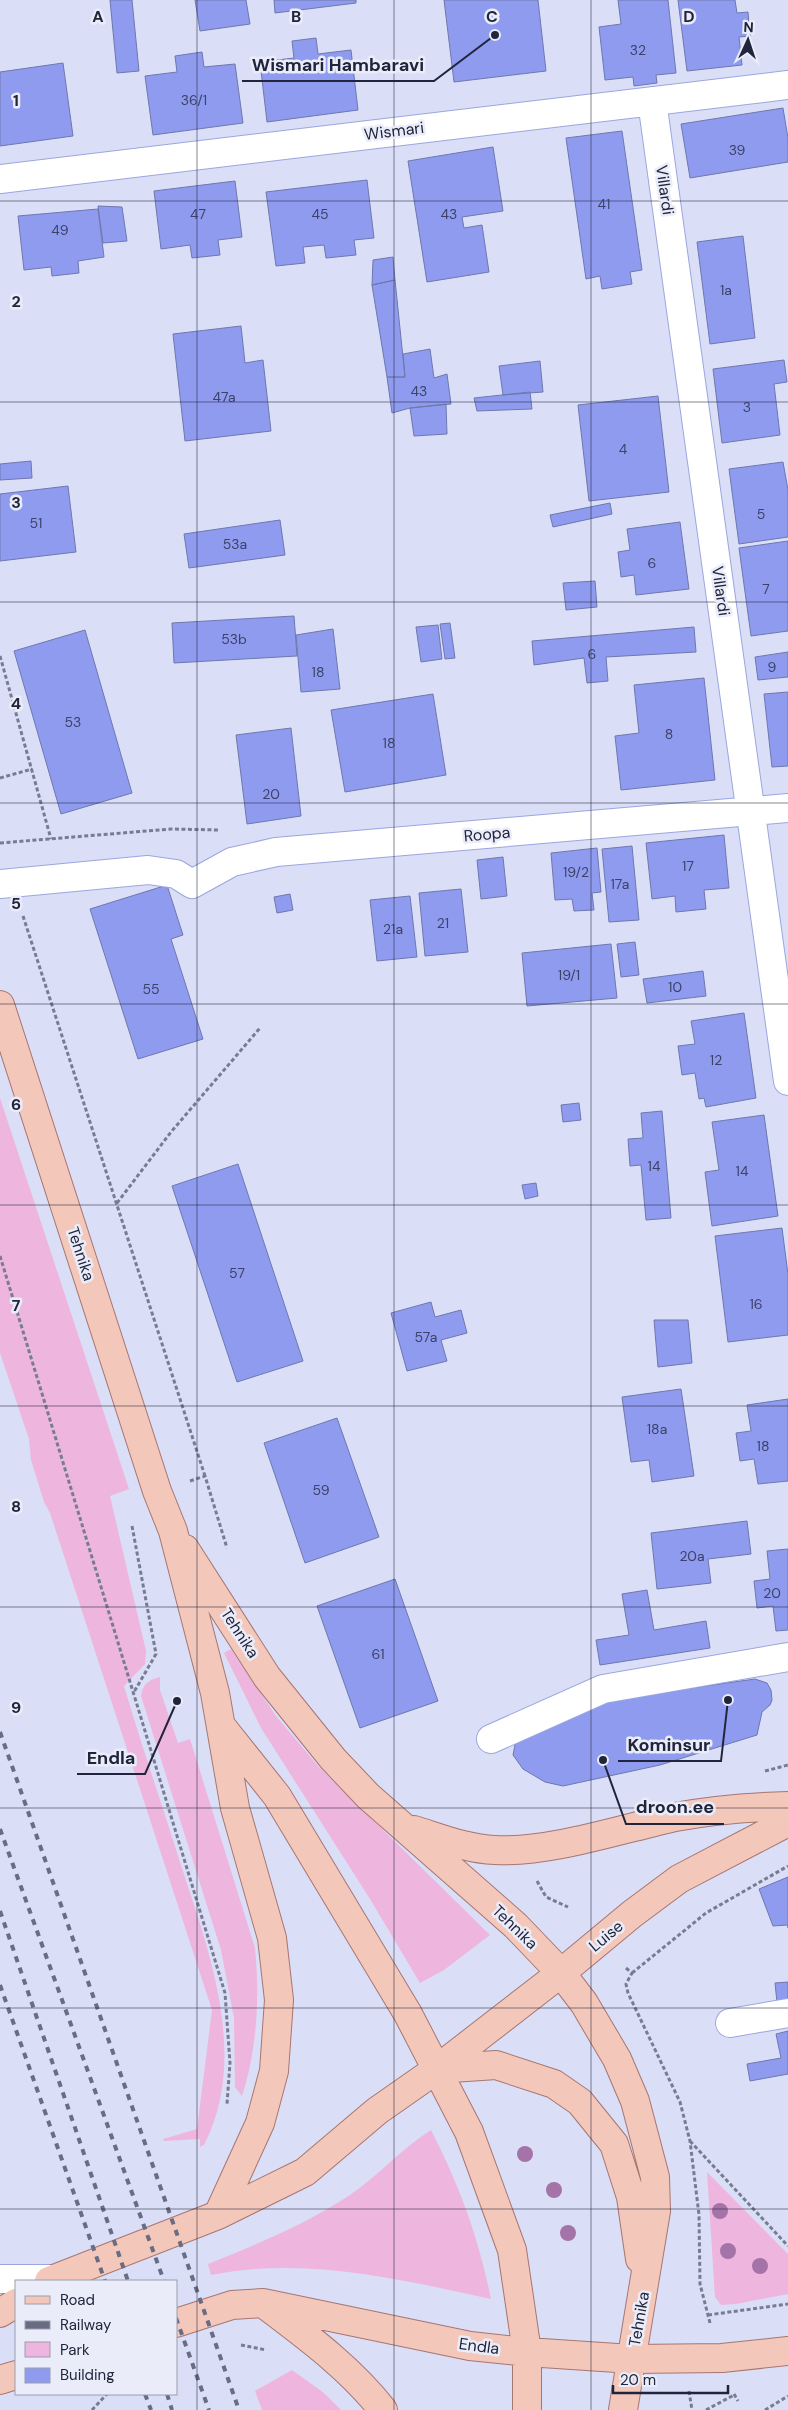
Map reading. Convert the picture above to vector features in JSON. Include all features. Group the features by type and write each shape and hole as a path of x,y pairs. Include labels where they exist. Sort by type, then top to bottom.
{"main road":[{"name":"Tehnika","path":"0,1005 157,1491 173,1530 215,1692 221,1726 277,1796 389,1982 437,2068 469,2132 512,2250 527,2352 527,2410"},
{"name":"Tehnika","path":"173,1530 267,1677 334,1759 368,1796 516,1926 561,1973 584,2003 617,2059 635,2101 656,2177 656,2211 623,2410"},
{"path":"218,2215 260,2123 274,2071 279,2000 272,1938 235,1808 221,1726"},
{"path":"404,1827 470,1847 496,1850 526,1849 577,1840 721,1808 788,1806"},
{"name":"Luise","path":"437,2068 679,1879 788,1822"},
{"path":"55,2280 218,2215 305,2172 376,2111 437,2068 496,2065 554,2084 580,2102 614,2144 631,2197 644,2285"},
{"path":"0,2296 15,2291"},
{"path":"263,2303 330,2354 370,2394 382,2410"},
{"name":"Endla","path":"178,2322 232,2304 263,2303 470,2346 527,2352 632,2359 722,2358 788,2351"},
{"path":"0,2313 15,2304"},
{"path":"0,2380 15,2375"}],"street":[{"name":"Wismari","path":"0,179 788,85"},
{"name":"Villardi","path":"652,101 752,810 788,1082"},
{"name":"Roopa","path":"6,883 148,870 176,874 192,884 232,862 276,852 788,808"},
{"path":"492,1739 603,1689 788,1657"},
{"path":"730,2022 788,2013"},
{"path":"0,2279 26,2280"}],"path":[{"path":"0,656 52,839"},
{"path":"0,778 32,769"},
{"path":"6,883 117,1204 228,1552"},
{"path":"117,1204 171,1132 260,1028"},
{"path":"0,1256 225,1993 230,2063 225,2112"},
{"path":"182,1483 205,1476"},
{"path":"131,1520 156,1654 134,1692"},
{"path":"632,1973 706,1913 788,1866"},
{"path":"546,1897 568,1907"},
{"path":"690,2141 788,2246"},
{"path":"708,2315 788,2304"},
{"path":"732,2388 738,2401"},
{"path":"92,2410 107,2395"},
{"path":"706,2410 734,2395"},
{"path":"765,2410 788,2396"}],"green space":[{"path":"0,1098 129,1489 110,1496 146,1651 145,1664 124,1686 202,1929 220,2002 224,2039 224,2075 217,2111 204,2145 200,2147 200,2139 164,2141 163,2139 197,2129 212,2010 50,1513 44,1502 31,1460 29,1439 0,1353"},
{"path":"231,1649 276,1716 319,1767 490,1935 444,1970 420,1983 370,1899 261,1728 224,1653"},
{"path":"160,1677 160,1690 178,1743 190,1739 255,1948 257,1985 256,2023 251,2060 242,2096 235,2087 234,2018 221,1950 141,1696 143,1688 147,1683"},
{"path":"431,2130 467,2212 491,2299 422,2284 352,2272 317,2269 281,2268 211,2275 208,2264 281,2233 350,2195"},
{"path":"707,2172 788,2254 788,2294 721,2305 715,2297"},
{"path":"292,2370 324,2393 341,2410 262,2410 255,2391"}],"building":[{"path":"110,0 132,0 139,71 117,73"},
{"path":"195,0 246,0 250,24 200,31"},
{"path":"274,0 356,0 356,3 275,13"},
{"path":"444,0 538,0 546,71 454,82"},
{"path":"618,0 668,0 676,73 656,75 657,83 634,86 633,77 605,80 599,27 621,24"},
{"path":"678,0 735,0 737,13 748,12 750,36 739,37 742,65 687,71"},
{"path":"316,38 318,54 351,50 358,110 267,122 260,62 294,58 292,41"},
{"path":"202,52 204,67 235,64 243,123 153,135 145,76 177,72 175,56"},
{"path":"63,63 73,136 0,146 0,72"},
{"path":"783,108 788,138 788,162 690,178 681,124"},
{"path":"622,131 642,270 630,272 632,284 602,289 600,276 586,279 566,138"},
{"path":"493,147 503,211 462,217 464,228 482,225 489,272 427,282 408,161"},
{"path":"367,180 374,238 354,240 356,255 326,258 324,245 303,247 305,263 276,266 266,192"},
{"path":"235,181 242,237 218,240 220,255 192,258 190,245 161,249 154,191"},
{"path":"98,206 122,207 127,241 103,243"},
{"path":"98,209 104,257 78,261 79,273 52,276 51,267 24,270 18,216"},
{"path":"743,236 755,338 710,344 697,242"},
{"path":"393,257 395,280 372,285 373,260"},
{"path":"395,280 405,377 387,377 372,285"},
{"path":"241,326 245,363 263,360 271,431 185,441 173,334"},
{"path":"430,349 434,378 447,374 451,404 410,408 392,413 387,377 405,377 403,354"},
{"path":"784,360 787,382 774,384 780,435 722,443 713,369"},
{"path":"540,361 543,392 503,395 499,366"},
{"path":"530,392 532,409 477,411 474,398"},
{"path":"658,396 669,492 589,501 578,405"},
{"path":"446,404 447,434 414,436 410,408"},
{"path":"31,461 32,478 0,480 0,464"},
{"path":"783,462 788,490 788,537 739,544 729,469"},
{"path":"68,486 76,552 0,561 0,494"},
{"path":"610,503 612,514 553,527 550,515"},
{"path":"280,520 285,555 189,568 184,534"},
{"path":"680,522 689,589 636,595 634,575 621,577 618,552 630,550 627,529"},
{"path":"788,541 788,631 751,636 739,548"},
{"path":"595,581 597,607 566,610 563,583"},
{"path":"294,616 297,656 174,663 172,623"},
{"path":"450,623 455,658 445,659 440,624"},
{"path":"438,625 442,659 421,662 416,627"},
{"path":"694,627 696,652 606,657 608,681 587,683 584,658 534,665 532,641"},
{"path":"333,629 340,689 301,692 296,635"},
{"path":"85,630 132,793 61,814 14,651"},
{"path":"788,652 788,677 758,680 755,657"},
{"path":"704,678 715,780 621,790 615,736 639,733 634,685"},
{"path":"788,692 788,766 772,767 764,694"},
{"path":"433,694 446,775 345,792 331,710"},
{"path":"291,728 301,816 247,824 236,735"},
{"path":"724,835 729,888 704,890 706,909 676,912 675,896 652,899 646,843"},
{"path":"632,846 639,920 609,922 602,849"},
{"path":"597,848 601,892 592,893 594,910 574,911 572,899 555,900 551,853"},
{"path":"503,857 507,896 481,899 477,860"},
{"path":"167,885 183,935 171,939 203,1039 138,1059 90,909"},
{"path":"461,889 468,952 425,956 419,893"},
{"path":"290,894 293,910 277,913 274,897"},
{"path":"410,896 417,957 377,961 370,900"},
{"path":"635,942 639,975 621,977 617,944"},
{"path":"611,944 617,998 527,1006 522,953"},
{"path":"703,971 706,996 647,1003 643,979"},
{"path":"744,1013 756,1098 706,1107 704,1098 699,1099 695,1073 682,1075 678,1046 695,1044 691,1021"},
{"path":"579,1103 581,1120 563,1122 561,1105"},
{"path":"662,1111 671,1218 646,1220 641,1165 630,1166 628,1139 643,1138 641,1113"},
{"path":"764,1115 778,1216 712,1226 705,1172 719,1170 712,1122"},
{"path":"238,1164 303,1361 237,1382 172,1186"},
{"path":"536,1183 538,1196 525,1199 522,1185"},
{"path":"782,1228 788,1274 788,1335 728,1342 715,1236"},
{"path":"431,1302 435,1317 461,1310 467,1333 441,1340 447,1361 407,1371 391,1313"},
{"path":"654,1320 688,1320 692,1363 658,1367"},
{"path":"681,1389 694,1476 652,1482 649,1460 631,1462 622,1397"},
{"path":"788,1399 788,1481 758,1484 754,1459 740,1461 736,1433 751,1431 747,1405"},
{"path":"337,1418 379,1537 305,1563 264,1443"},
{"path":"747,1521 751,1554 708,1559 711,1583 657,1589 651,1533"},
{"path":"788,1549 788,1630 776,1631 773,1606 757,1608 754,1581 770,1579 767,1551"},
{"path":"395,1579 438,1701 360,1728 317,1606"},
{"path":"647,1590 654,1630 706,1621 710,1648 600,1665 596,1640 629,1635 622,1594"},
{"path":"755,1679 767,1683 771,1690 772,1700 770,1705 762,1712 757,1735 660,1765 563,1786 545,1782 523,1769 513,1755 517,1735 606,1700"},
{"path":"788,1877 788,1925 773,1926 759,1889"},
{"path":"788,1982 788,2011 778,2012 775,1983"},
{"path":"788,2031 788,2074 750,2081 747,2064 781,2058 776,2034"}],"railway":[{"path":"0,1732 239,2410"},
{"path":"0,1829 164,2280"},
{"path":"0,1911 128,2280"},
{"path":"0,1985 105,2280"},
{"path":"178,2324 209,2410"},
{"path":"145,2395 151,2410"},
{"path":"167,2395 172,2410"}],"place":[{"name":"Wismari Hambaravi","path":"495,35"},
{"name":"Kominsur","path":"728,1700"},
{"name":"Endla","path":"177,1701"},
{"name":"droon.ee","path":"603,1760"}]}
